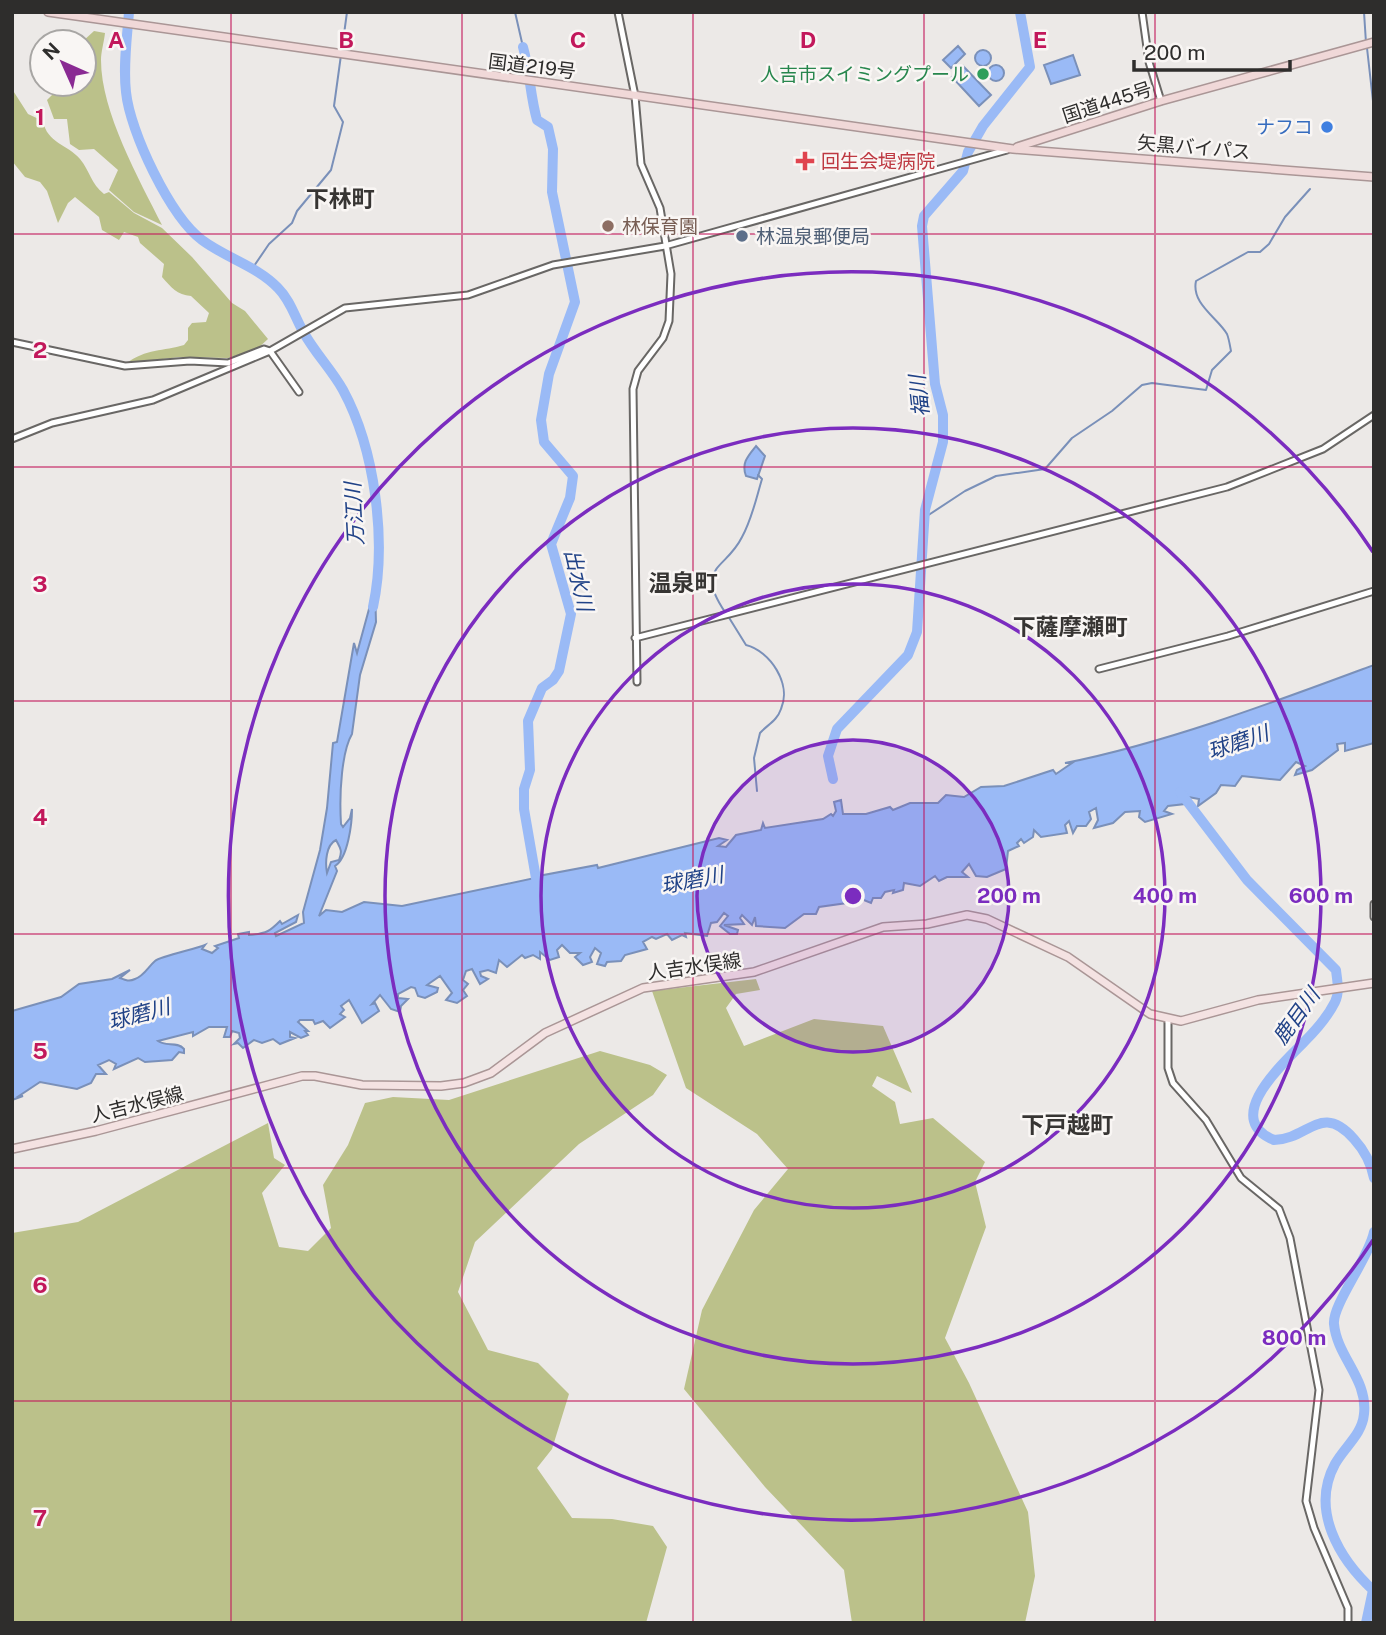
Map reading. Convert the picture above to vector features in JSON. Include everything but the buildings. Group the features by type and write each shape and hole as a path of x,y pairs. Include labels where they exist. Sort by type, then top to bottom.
{"highway":[{"name":"国道219号","path":"48,12 1013,149"},
{"name":"国道445号","path":"1013,149 1161,101 1374,42"},
{"path":"1044,139 1045,151"},
{"name":"矢黒バイパス","path":"1013,149 1374,177"}],"main road":[{"name":"人吉水俣線","path":"12,1149 96,1131 302,1076 362,1085 441,1086 464,1083 491,1073 545,1033 643,988 754,972 883,927 927,924 967,915 987,919 1050,948 1150,1014 1168,1021"},
{"path":"1168,1021 1181,1021 1258,1000 1374,984"}],"street":[{"path":"618,12 635,96 641,164 660,208 671,274 669,321 663,338 638,371 633,389 637,682"},
{"path":"1142,12 1149,62 1161,101"},
{"path":"12,439 52,423 153,400 271,350 334,311 376,303 468,295 553,265 665,246 1013,149"},
{"path":"12,342 125,366 178,362 228,363 264,349 271,350 299,392"},
{"path":"635,638 810,596 932,561 1227,486 1323,449 1374,415"},
{"path":"1100,669 1228,636 1374,591"},
{"path":"1374,904 1374,917"},
{"path":"1168,1021 1168,1068 1173,1083 1206,1119 1241,1178 1279,1209 1290,1238 1319,1390 1306,1501 1314,1528 1348,1608 1348,1623"}],"green space":[{"path":"98,32 105,33 101,57 107,101 123,145 162,225 134,212 109,190 118,170 94,149 79,150 70,144 67,119 54,119 47,100 98,98"},
{"path":"12,89 28,114 43,121 53,139 80,159 93,182 104,194 109,192 134,213 162,228 192,257 232,303 245,311 268,339 257,349 228,358 180,357 127,363 148,353 184,345 188,340 188,328 192,323 206,322 209,313 191,296 178,292 168,284 162,277 164,264 140,243 138,237 124,232 119,240 102,230 99,217 75,197 68,203 58,223 47,191 40,182 25,177 12,161"},
{"path":"756,979 760,990 736,994 726,1008 744,1046 814,1019 883,1026 912,1093 877,1076 872,1086 895,1102 900,1124 933,1118 985,1162 975,1182 986,1227 945,1338 969,1383 1028,1512 1035,1576 1025,1623 852,1623 844,1570 765,1487 684,1389 702,1310 754,1210 788,1169 757,1134 686,1088 652,991"},
{"path":"600,1051 650,1065 667,1075 653,1095 579,1144 475,1242 458,1292 488,1350 538,1363 569,1394 552,1449 537,1468 572,1518 612,1519 653,1526 667,1547 646,1623 12,1623 12,1233 78,1222 268,1123 274,1158 285,1165 262,1193 279,1247 308,1251 331,1228 323,1185 348,1145 365,1103 393,1097 449,1100"}],"water":[{"path":"958,46 965,54 951,68 943,60"},
{"path":"983,50 989,52 989,64 983,66 977,64 975,58 977,52"},
{"path":"1073,55 1080,75 1051,84 1044,65"},
{"path":"993,65 999,65 1004,73 1002,79 993,81 988,76 988,70"},
{"path":"963,66 991,95 979,106 952,77"},
{"path":"756,446 765,456 757,479 746,476 744,467"},
{"name":"球磨川","path":"375,587 376,622 360,675 352,734 342,773 341,824 343,827 350,818 352,809 350,831 319,916 326,910 342,912 364,902 402,906 535,878 537,872 538,876 597,865 598,868 719,838 727,840 718,846 726,847 736,835 761,830 763,823 765,828 823,819 831,814 833,816 836,811 834,802 841,800 843,814 866,814 890,807 893,810 910,803 938,803 946,795 964,797 981,787 1004,786 1053,770 1056,774 1072,763 1065,763 1182,733 1374,665 1374,743 1345,751 1345,743 1337,744 1338,750 1312,770 1295,775 1297,770 1305,766 1296,762 1280,780 1242,776 1235,786 1221,785 1216,793 1198,806 1199,799 1188,797 1185,804 1168,806 1164,811 1172,814 1145,822 1139,817 1140,811 1125,812 1113,823 1094,828 1098,820 1096,808 1089,812 1091,819 1086,826 1077,826 1073,833 1069,821 1065,825 1067,833 1041,837 1034,830 1033,837 1024,843 1021,839 1017,843 1019,846 1008,851 1006,869 987,877 976,876 969,864 962,872 968,877 947,877 939,881 935,876 920,886 904,883 903,890 885,892 881,898 873,898 871,903 854,896 847,903 819,907 816,914 804,914 785,928 756,926 755,917 752,925 742,915 740,918 744,924 724,925 738,930 737,934 730,934 720,926 728,916 724,913 717,922 711,923 707,936 685,933 686,937 682,935 672,940 667,934 656,939 652,937 643,942 647,949 625,955 621,961 607,962 605,966 597,964 601,953 595,948 590,957 592,962 583,965 575,957 580,953 570,953 562,945 557,950 559,957 550,960 540,952 540,959 533,955 525,958 522,955 507,967 499,960 496,973 488,970 480,972 481,976 488,979 480,984 472,969 466,971 463,980 468,984 463,990 467,996 457,1003 446,1000 452,993 440,976 427,985 438,988 437,992 425,998 418,996 415,988 411,987 398,994 398,998 408,999 401,1006 400,1012 391,1009 380,995 372,1004 375,1003 379,1011 362,1023 349,1000 341,1006 344,1010 340,1014 345,1017 330,1028 323,1021 315,1024 313,1020 300,1020 298,1022 308,1031 305,1031 308,1035 301,1038 290,1032 290,1037 295,1038 280,1044 273,1039 262,1043 254,1040 243,1048 238,1043 234,1044 240,1038 239,1033 232,1031 230,1037 224,1037 227,1027 209,1027 193,1036 193,1032 158,1041 184,1049 184,1053 179,1052 172,1060 145,1062 138,1058 114,1069 116,1064 109,1060 98,1065 106,1074 96,1074 91,1083 77,1089 40,1082 19,1096 23,1096 12,1100 12,1011 61,997 79,984 112,979 130,970 120,978 133,980 159,959 205,945 202,949 212,953 218,948 215,946 239,938 238,934 264,933 280,921 282,924 298,915 296,922 275,933 276,936 304,923 303,912 320,850 327,808 333,743 337,742 354,643 357,653","holes":["336,840 340,857 339,860 331,862 327,873 328,850"]}],"waterway":[{"name":"万江川","path":"129,12 125,72 129,109 143,150 165,193 177,212 202,240 261,274 282,293 308,340 343,390 354,414 370,467 378,525 379,554 373,607"},
{"path":"342,49 347,12"},
{"path":"515,12 523,47"},
{"name":"福川","path":"833,779 828,756 837,729 908,655 917,632 925,510 943,442 943,415 935,384 922,226 924,216 963,171 968,152 983,126 1030,67 1020,12"},
{"path":"1364,12 1366,43"},
{"name":"出水川","path":"523,47 537,120 548,127 553,149 552,192 575,302 549,374 541,420 544,442 573,476 570,498 551,544 571,614 559,671 553,680 542,688 528,721 530,770 524,789 524,809 537,884"},
{"path":"1367,48 1374,110"},
{"path":"252,269 269,244 292,223 297,211 331,170 343,122 334,106 341,55"},
{"path":"924,518 965,491 996,476 1045,469 1072,438 1112,411 1142,385 1152,383 1206,390 1212,370 1231,351 1227,334 1197,297 1196,281 1248,252 1260,252 1269,244 1285,217 1310,189"},
{"path":"725,612 712,586 713,577 745,530 762,479 758,475"},
{"path":"728,616 746,645 755,648 771,661 784,689 779,713 760,733 754,758 757,791"},
{"name":"鹿目川","path":"1180,792 1247,880 1336,970 1338,986 1332,1007 1317,1028 1273,1075 1255,1104 1253,1118 1259,1130 1274,1140 1297,1134 1315,1125 1332,1123 1343,1128 1358,1143 1369,1162 1374,1178"},
{"name":"鹿目川","path":"1374,1232 1335,1316 1336,1336 1361,1390 1364,1414 1357,1434 1335,1464 1328,1481 1326,1499 1327,1516 1340,1549 1374,1591"},
{"name":"鹿目川","path":"1366,1623 1373,1590"}],"place":[{"name":"人吉市スイミングプール","path":"983,74"},
{"name":"ナフコ","path":"1327,127"},
{"name":"回生会堤病院","path":"805,161"},
{"name":"林保育園","path":"608,226"},
{"name":"林温泉郵便局","path":"742,236"}],"district":[{"name":"下林町","path":"340,198"},
{"name":"温泉町","path":"683,582"},
{"name":"下薩摩瀬町","path":"1070,626"},
{"name":"下戸越町","path":"1067,1124"}]}
